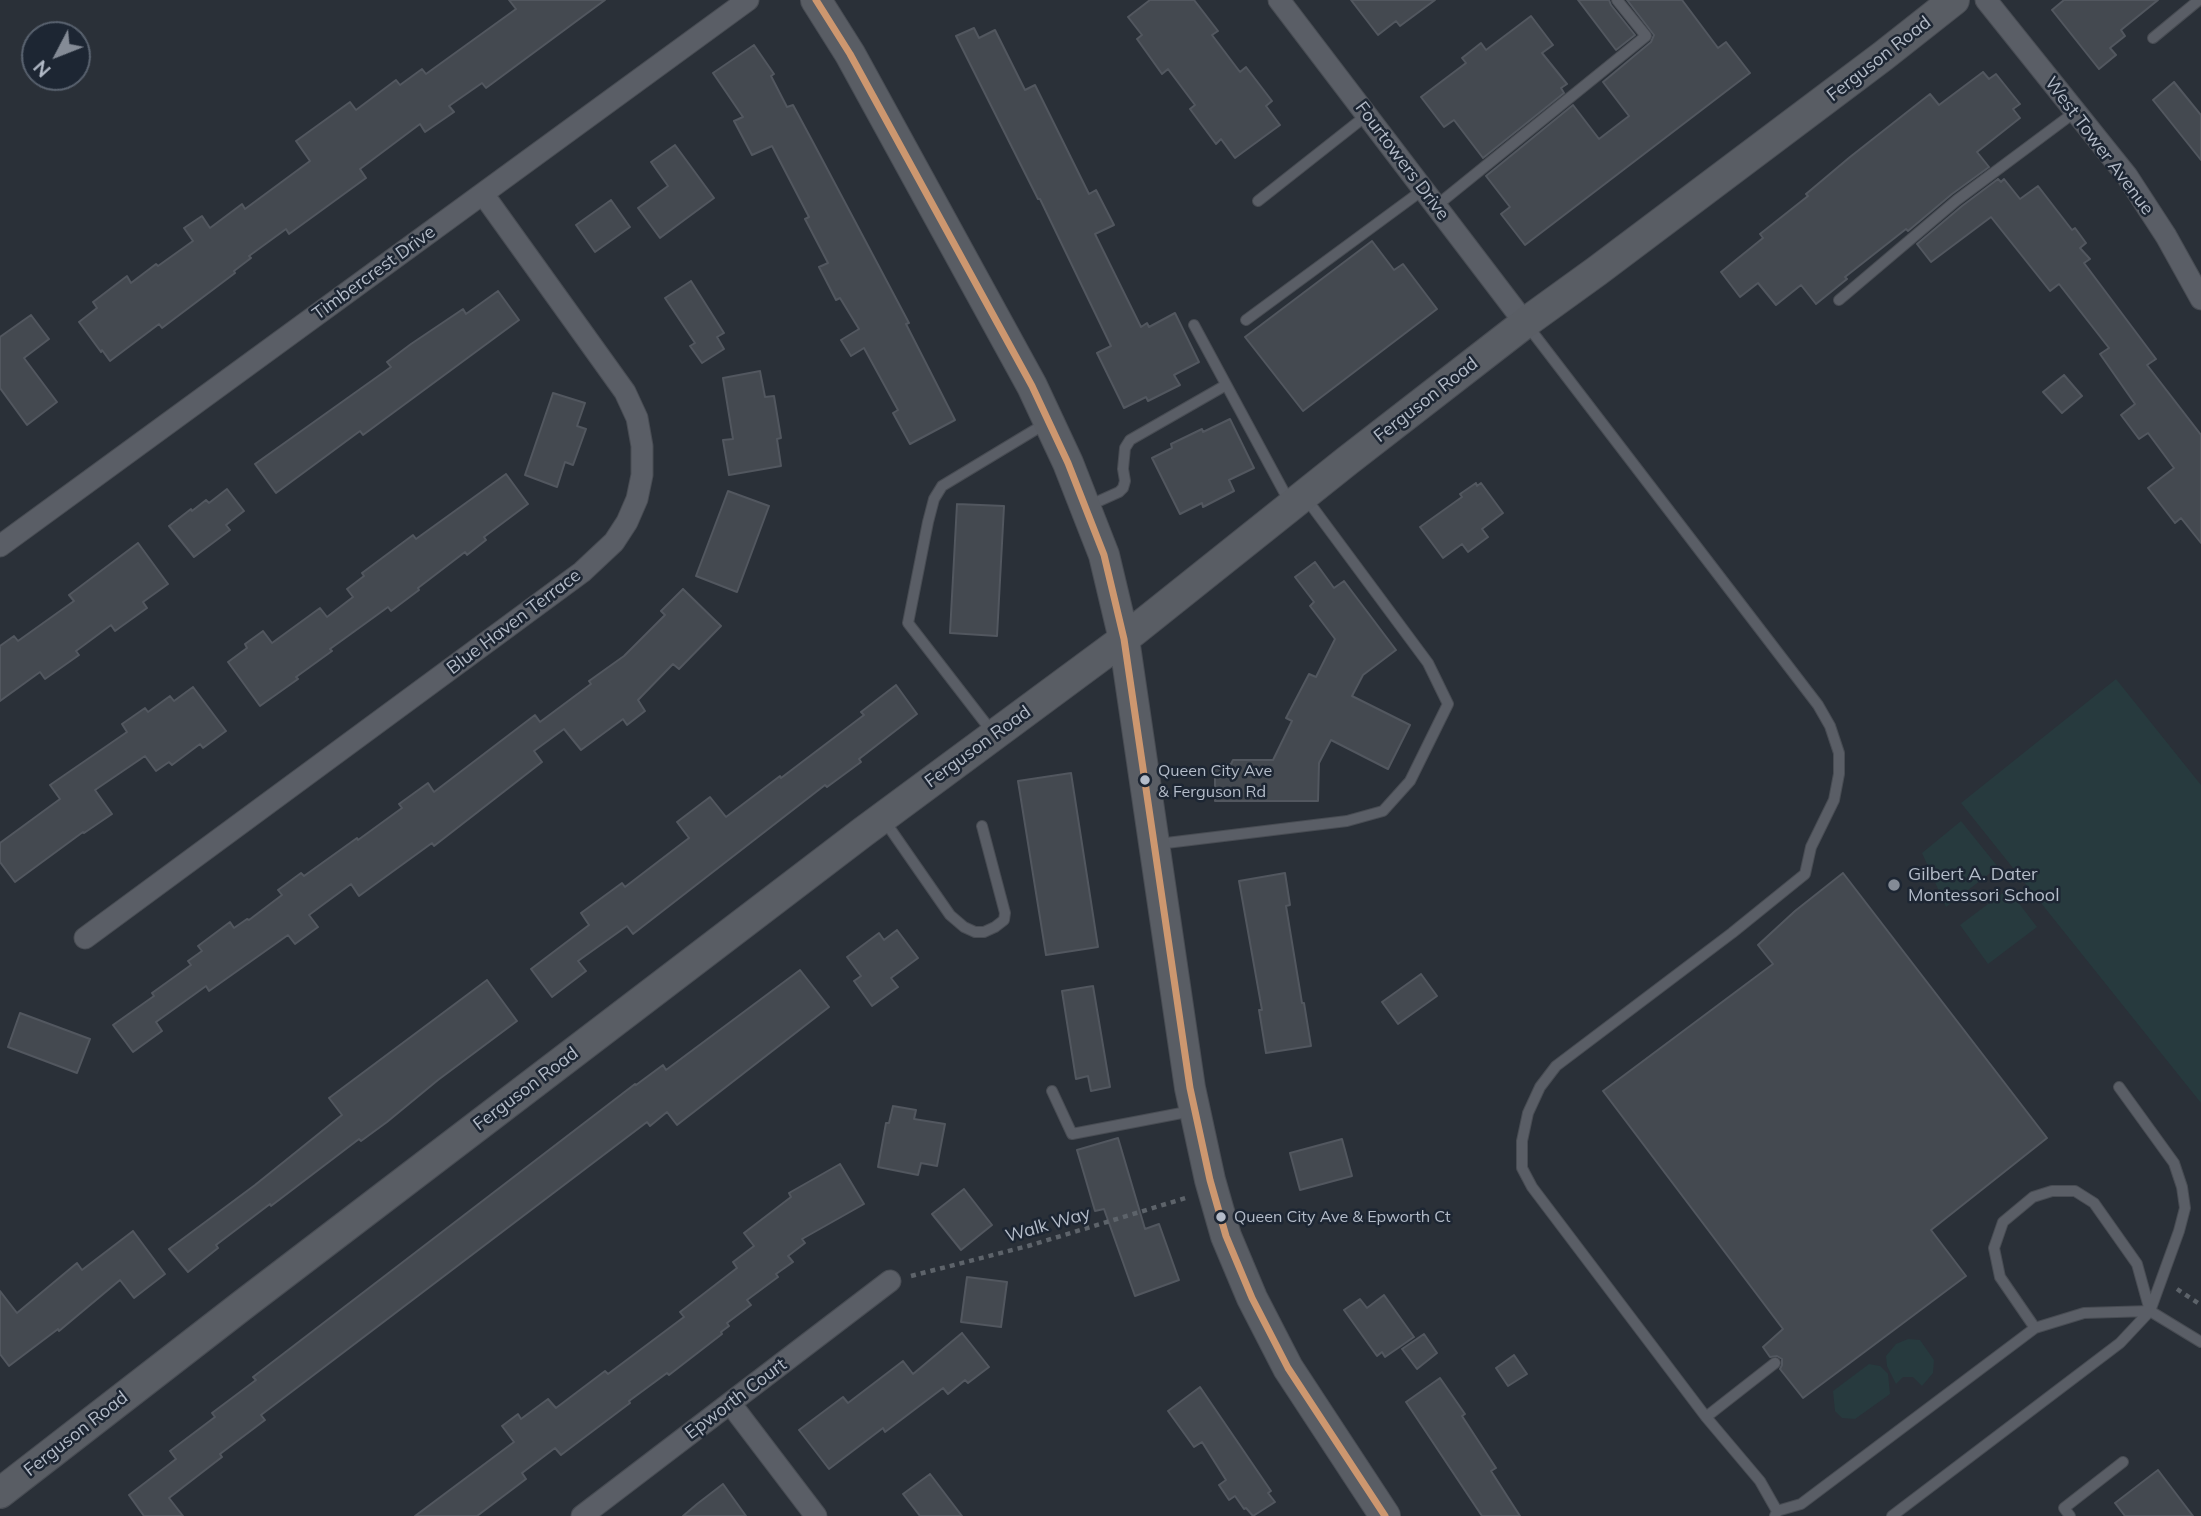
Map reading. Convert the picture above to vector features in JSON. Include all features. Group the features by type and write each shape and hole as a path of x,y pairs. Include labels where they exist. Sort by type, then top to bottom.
{"street":[{"name":"Timbercrest Drive","path":"0,546 748,0"},
{"path":"816,0 850,54 1032,386 1068,463 1104,555 1124,639 1190,1088 1226,1236 1252,1298 1288,1368 1385,1516"},
{"name":"Fourtowers Drive","path":"1279,0 1525,323"},
{"name":"Ferguson Road","path":"0,1493 883,817 1124,639 1525,323 1873,64 1954,0"},
{"name":"West Tower Avenue","path":"1986,0 2127,176 2166,236 2201,299"},
{"name":"Blue Haven Terrace","path":"85,938 582,572 614,542 627,522 637,499 642,466 637,418 625,392 483,194"},
{"name":"Epworth Court","path":"582,1516 890,1282"},
{"path":"730,1403 816,1516"}],"lane":[{"path":"1246,320 1430,197 1646,36 1617,0"},
{"path":"2153,38 2199,0"},
{"path":"1839,300 1957,200 2075,111"},
{"path":"1258,201 1367,115"},
{"path":"1525,323 1818,705 1830,726 1839,753 1835,800 1811,847 1805,874 1732,933 1556,1066 1540,1087 1528,1113 1522,1141 1522,1168 1532,1186 1706,1417 1760,1481 1776,1514 1801,1504 2035,1328 2084,1313 2150,1311 2201,1342"},
{"path":"1155,844 1347,821 1384,811 1410,782 1448,704 1427,663 1298,501 1226,385 1194,325"},
{"path":"1086,508 1123,488 1125,448 1130,440 1226,385"},
{"path":"995,735 908,623 928,522 934,499 942,486 1049,422"},
{"path":"883,817 950,915 975,932 996,927 1006,913 982,826"},
{"path":"1892,1516 2120,1343 2150,1311 2185,1208 2174,1163 2119,1087"},
{"path":"1052,1091 1072,1134 1195,1111"},
{"path":"2035,1328 2000,1277 1994,1248 2003,1222 2032,1197 2052,1191 2075,1191 2094,1203 2137,1264 2150,1311"},
{"path":"1706,1417 1775,1363"},
{"path":"2070,1516 2064,1508 2123,1462"}],"path":[{"name":"Walk Way","path":"890,1282 1028,1246 1213,1189"},
{"path":"2177,1289 2201,1305"}],"green space":[{"path":"2116,679 2201,785 2201,1103 1961,803"},
{"path":"1961,821 1998,867 1946,907 1922,853"},
{"path":"2008,889 2037,927 1988,964 1960,925"},
{"path":"1908,1339 1920,1340 1934,1360 1933,1373 1922,1386 1913,1377 1903,1377 1896,1384 1887,1366 1886,1356 1896,1344"},
{"path":"1869,1364 1880,1366 1888,1374 1890,1394 1855,1419 1842,1418 1835,1411 1833,1391"}],"building":[{"path":"509,0 605,0 486,88 482,83 449,106 454,112 425,132 420,124 360,169 366,178 289,234 286,229 249,256 251,258 234,271 235,273 162,328 159,324 110,361 102,350 101,352 79,322 97,308 93,302 127,276 131,283 193,241 184,228 202,216 210,228 242,204 245,209 310,161 296,141 350,102 356,110 396,80 400,85 422,69 426,74 516,9"},
{"path":"1150,0 1194,0 1218,31 1212,35 1240,72 1246,67 1272,101 1266,106 1280,125 1235,158 1221,139 1216,144 1190,109 1195,105 1168,69 1162,74 1137,39 1142,35 1128,17"},
{"path":"1351,0 1435,0 1400,26 1396,21 1378,35"},
{"path":"1578,0 1609,0 1635,35 1616,50"},
{"path":"1627,0 1682,0 1718,48 1726,42 1750,73 1525,245 1501,214 1510,207 1486,176 1573,105 1599,139 1629,116 1603,82 1651,42 1654,35"},
{"path":"2064,0 2158,0 2121,30 2125,36 2110,48 2116,55 2099,69 2052,10"},
{"path":"1531,16 1553,45 1542,53 1567,84 1561,88 1564,93 1483,158 1454,120 1444,127 1421,97 1466,63 1462,58 1481,43 1486,50"},
{"path":"974,28 979,38 995,30 1025,90 1035,85 1089,194 1096,190 1114,225 1095,234 1141,327 1147,323 1149,327 1175,313 1199,362 1174,375 1180,385 1148,401 1146,397 1124,408 1097,353 1111,346 1040,199 956,36"},
{"path":"754,45 774,74 771,76 787,107 793,105 814,144 909,323 906,324 955,420 910,444 893,413 898,410 864,348 851,356 841,340 859,329 840,298 836,300 819,267 828,263 805,219 809,217 772,146 752,155 734,121 743,117 713,73"},
{"path":"1983,72 1989,79 1996,74 2020,104 2013,109 2020,118 1977,152 1989,167 1845,277 1847,279 1816,304 1801,285 1776,305 1758,283 1740,297 1721,272 1763,238 1760,234 1808,196 1806,194 1850,157 1930,94 1939,105"},
{"path":"2174,82 2201,115 2201,160 2153,100"},
{"path":"675,145 714,198 660,238 638,208 668,186 651,162"},
{"path":"1998,179 2001,182 2004,179 2020,199 2038,186 2072,230 2075,228 2086,243 2080,248 2090,259 2084,263 2156,359 2147,365 2201,435 2201,543 2181,518 2175,523 2148,488 2174,468 2148,433 2139,439 2121,415 2135,404 2100,354 2109,348 2059,284 2050,291 1991,217 1931,262 1917,244"},
{"path":"611,200 630,227 595,252 576,225"},
{"path":"1372,241 1394,270 1403,264 1437,309 1303,411 1245,337"},
{"path":"691,281 724,333 717,337 724,349 702,363 690,346 695,343 665,298"},
{"path":"498,291 519,320 363,435 360,431 276,493 255,464 391,367 387,362 411,344 463,309 466,314"},
{"path":"31,315 49,339 24,358 57,402 27,425 0,388 0,337"},
{"path":"760,371 765,397 774,396 781,438 777,439 781,466 729,475 723,440 733,439 723,378"},
{"path":"2064,375 2082,396 2062,413 2043,392"},
{"path":"553,393 585,403 577,426 586,429 573,465 565,462 557,487 525,475"},
{"path":"1230,419 1254,468 1229,480 1234,491 1203,507 1202,503 1180,514 1152,458 1172,448 1171,444"},
{"path":"506,474 528,504 484,537 486,540 467,555 465,552 391,611 388,607 330,649 332,651 296,677 298,679 260,706 228,662 247,648 245,644 263,631 272,643 320,608 327,617 353,597 347,589 364,576 362,573 413,535 416,539"},
{"path":"1476,483 1477,486 1481,483 1503,513 1482,529 1488,537 1468,552 1462,544 1443,558 1420,527 1462,497 1460,494"},
{"path":"227,489 244,511 226,525 230,530 194,557 169,526 191,509 192,511 206,500 209,503"},
{"path":"728,491 769,506 737,592 696,576"},
{"path":"957,504 1004,506 997,636 950,633"},
{"path":"138,543 168,584 143,602 147,608 115,631 111,625 76,651 79,655 45,679 40,672 0,701 0,646 14,636 18,641 74,601 69,595"},
{"path":"1315,562 1334,588 1344,581 1396,650 1363,675 1352,696 1410,725 1388,769 1331,740 1319,763 1318,801 1215,801 1215,764 1231,764 1233,760 1273,760 1292,721 1286,718 1309,674 1316,677 1335,639 1310,606 1314,602 1295,577"},
{"path":"683,589 721,626 679,669 673,664 638,700 645,711 627,725 623,719 581,750 564,729 534,751 542,762 434,846 432,843 359,896 351,884 309,915 318,927 295,944 288,935 209,991 206,986 156,1022 162,1031 133,1052 113,1025 191,965 188,961 202,951 198,946 230,922 234,928 249,920 282,895 278,890 301,873 304,876 357,838 358,840 402,808 399,804 428,783 434,792 535,715 540,722 624,656 665,615 661,611"},
{"path":"896,685 917,714 859,759 861,762 827,787 825,785 633,934 627,926 578,961 586,971 552,997 531,969 589,925 581,913 622,883 625,887 689,838 677,822 710,797 726,817 864,715 861,712"},
{"path":"193,687 226,731 203,748 200,744 172,765 169,762 156,771 145,756 95,790 112,814 15,882 0,862 0,843 60,799 50,785 127,732 122,724 145,708 148,712 170,696 174,701"},
{"path":"1071,773 1098,947 1046,955 1018,781"},
{"path":"1285,873 1290,905 1286,906 1311,1046 1266,1053 1259,1010 1262,1010 1239,881"},
{"path":"1843,873 2047,1138 1931,1230 1966,1276 1803,1398 1780,1369 1782,1359 1777,1356 1770,1357 1763,1347 1783,1329 1603,1091 1773,964 1758,945"},
{"path":"897,930 918,958 891,978 898,987 872,1006 854,981 861,976 847,957 879,933 884,940"},
{"path":"800,970 829,1007 677,1125 667,1112 650,1126 647,1122 261,1415 265,1420 169,1498 183,1516 144,1516 129,1495 176,1459 170,1451 215,1417 212,1413 256,1380 253,1377 635,1084 663,1065 666,1070"},
{"path":"1421,974 1437,996 1398,1024 1382,1002"},
{"path":"487,980 517,1021 387,1122 361,1141 359,1139 216,1245 218,1248 188,1272 169,1249 342,1115 329,1098"},
{"path":"1093,986 1110,1087 1091,1091 1088,1076 1076,1079 1062,991"},
{"path":"20,1013 90,1039 77,1073 8,1047"},
{"path":"893,1106 916,1110 914,1119 945,1124 937,1166 921,1163 918,1175 878,1167 886,1123 889,1123"},
{"path":"1118,1138 1145,1229 1159,1224 1179,1280 1135,1296 1104,1209 1095,1211 1077,1150"},
{"path":"1342,1139 1352,1176 1300,1190 1290,1153"},
{"path":"840,1164 864,1204 802,1239 805,1243 788,1256 793,1262 747,1300 751,1305 727,1323 729,1326 722,1334 669,1375 667,1373 629,1401 630,1403 561,1455 555,1448 522,1473 526,1479 477,1516 415,1516 514,1442 502,1426 518,1414 521,1419 548,1399 556,1408 605,1371 608,1374 684,1317 680,1312 737,1268 733,1262 754,1246 744,1233 791,1197 789,1193"},
{"path":"964,1189 992,1225 961,1250 932,1214"},
{"path":"133,1231 165,1274 134,1298 120,1280 59,1331 58,1329 9,1366 0,1354 0,1291 17,1313 77,1263 82,1270"},
{"path":"967,1277 1007,1282 1001,1327 961,1322"},
{"path":"1384,1295 1414,1337 1385,1357 1382,1352 1377,1356 1344,1310 1360,1299 1367,1308"},
{"path":"962,1333 989,1367 968,1383 965,1380 948,1394 943,1388 885,1432 883,1428 829,1469 799,1430 843,1397 848,1403 903,1361 913,1374"},
{"path":"1424,1334 1437,1353 1417,1369 1402,1349"},
{"path":"1514,1355 1527,1374 1508,1386 1496,1368"},
{"path":"1440,1378 1465,1414 1462,1416 1496,1468 1491,1471 1520,1516 1482,1516 1406,1402"},
{"path":"1200,1387 1271,1491 1268,1493 1275,1502 1253,1516 1235,1496 1229,1500 1219,1485 1226,1480 1202,1442 1194,1447 1168,1411"},
{"path":"2158,1470 2193,1516 2125,1516 2115,1503"},
{"path":"930,1474 962,1516 920,1516 903,1494"},
{"path":"723,1484 746,1516 683,1516 697,1504"}],"transit line":[{"path":"816,0 850,54 1032,386 1068,463 1104,555 1124,639 1190,1088 1210,1180 1226,1236 1252,1298 1288,1368 1385,1516"}],"place":[{"name":"Queen City Ave & Ferguson Rd","path":"1145,780"},
{"name":"Gilbert A. Dater Montessori School","path":"1894,885"},
{"name":"Queen City Ave & Epworth Ct","path":"1221,1217"}]}
